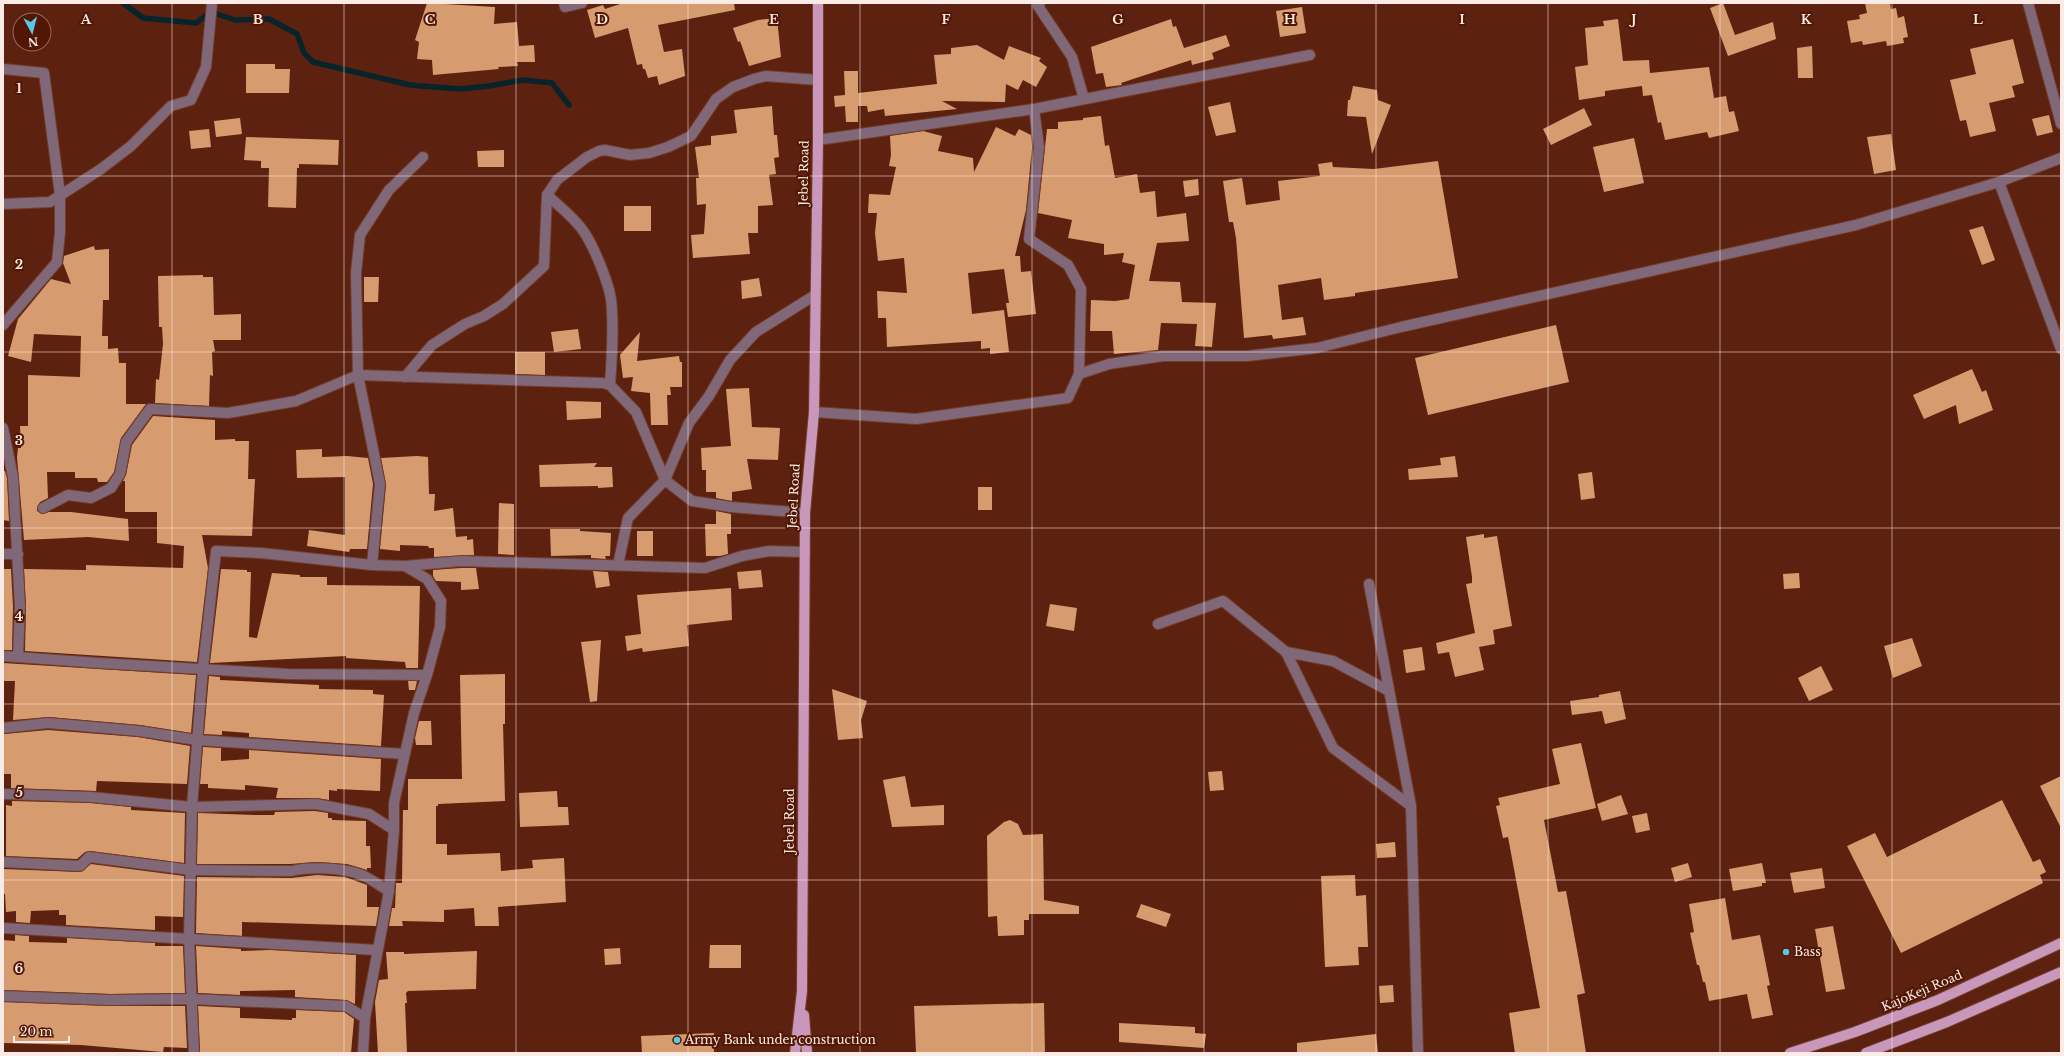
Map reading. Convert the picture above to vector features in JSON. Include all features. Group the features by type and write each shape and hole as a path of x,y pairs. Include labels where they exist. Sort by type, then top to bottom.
{"main road":[{"name":"Jebel Road","path":"807,1053 802,991 805,513 814,412 818,140 818,3"},
{"name":"KajoKeji Road","path":"1790,1053 1855,1032 1938,1000 2061,943"},
{"path":"1866,1053 1947,1022 2061,972"},
{"name":"Jebel Road","path":"795,1053 802,991"}],"street":[{"path":"3,204 50,202 101,169 131,146 171,106 191,100 206,67 212,3"},
{"path":"564,3 565,7 582,3"},
{"path":"1040,3 1038,6 1072,56 1084,99"},
{"path":"2028,3 2061,124"},
{"path":"818,140 1034,109 1310,55"},
{"path":"3,69 44,73 60,196 60,232 57,262 3,325"},
{"path":"405,377 432,345 465,324 484,316 503,304 544,266 548,195 557,180 599,151 605,150 630,154 648,152 668,147 691,136 716,99 733,87 766,76 818,80"},
{"path":"814,412 916,419 1068,398 1079,374 1081,289 1068,265 1029,239 1039,147 1034,109"},
{"path":"372,565 380,484 358,375 356,273 360,235 389,190 423,157"},
{"path":"1079,374 1109,364 1163,356 1247,356 1317,348 1401,327 1856,225 1999,182 2061,158"},
{"path":"1999,182 2061,349"},
{"path":"548,195 583,230 594,249 602,272 610,298 612,358 610,385"},
{"path":"618,565 628,518 665,480 689,423 730,360 756,332 815,295"},
{"path":"43,508 68,495 90,498 111,488 120,474 126,442 135,432 150,409 228,413 296,401 358,375 602,383 610,385 636,412 665,480 692,501 731,507 805,513"},
{"path":"3,428 13,477 20,607 18,657"},
{"path":"194,1053 189,938 192,870 192,806 202,668 216,552 262,553 372,565 405,566 461,562 705,568 742,556 769,550 805,552"},
{"path":"3,554 18,554"},
{"path":"363,1053 365,1018 389,891 394,830 394,803 414,713 428,675 440,627 441,601 427,579 405,566"},
{"path":"1369,584 1410,806 1418,1053"},
{"path":"1158,624 1223,601 1286,652 1333,748 1410,806"},
{"path":"1286,652 1333,661 1389,690"},
{"path":"3,656 288,674 428,675"},
{"path":"3,728 48,723 139,731 197,740 404,754"},
{"path":"3,794 91,798 192,806 316,804 369,814 394,830"},
{"path":"3,862 80,866 89,857 192,870 291,871 305,867 326,868 362,875 389,891"},
{"path":"3,928 378,950"},
{"path":"3,996 110,1000 191,999 346,1006 365,1018"}],"building":[{"path":"427,3 495,7 494,24 517,22 519,46 534,45 535,62 517,62 518,66 498,67 499,69 433,75 432,60 417,59 419,42 415,40"},
{"path":"623,3 734,3 735,10 658,25 664,52 682,49 685,76 659,85 657,76 648,78 642,64 637,65 628,28 595,38 587,10 603,5 605,9"},
{"path":"1723,3 1735,35 1773,22 1776,39 1728,56 1710,8"},
{"path":"1865,3 1890,3 1891,9 1896,8 1898,18 1904,16 1908,37 1903,38 1904,43 1887,46 1886,41 1863,45 1862,41 1851,43 1847,21 1860,19 1859,15 1867,13"},
{"path":"1302,7 1306,33 1280,37 1276,11"},
{"path":"777,18 781,57 749,66 740,41 738,42 733,28 758,20"},
{"path":"1171,19 1173,27 1176,26 1184,48 1226,35 1230,46 1212,53 1214,59 1192,65 1191,60 1121,83 1122,85 1106,87 1103,73 1096,74 1091,47"},
{"path":"1618,19 1623,61 1649,60 1650,73 1709,67 1714,98 1726,96 1729,112 1734,111 1739,131 1709,138 1707,132 1665,140 1661,122 1658,123 1652,95 1643,96 1642,86 1605,91 1605,96 1579,100 1575,67 1588,65 1585,28 1604,26 1603,21"},
{"path":"2013,39 2024,83 2012,86 2015,97 1989,103 1996,131 1970,137 1966,120 1960,121 1950,80 1976,74 1970,49"},
{"path":"977,45 1004,60 1009,46 1041,58 1039,61 1047,67 1036,87 1023,80 1018,90 1006,84 1005,102 942,101 957,109 885,116 884,109 868,112 867,106 858,106 858,122 846,122 845,106 835,107 834,96 845,95 844,71 858,71 858,93 937,84 934,55 951,54 951,48"},
{"path":"1812,46 1813,78 1798,78 1797,48"},
{"path":"246,64 275,64 275,69 290,69 289,93 246,93"},
{"path":"1353,86 1377,90 1378,100 1391,105 1372,154 1366,117 1347,116 1348,100 1350,100"},
{"path":"1230,102 1236,132 1216,136 1208,107"},
{"path":"772,106 774,135 777,135 779,157 774,158 776,174 769,175 773,205 758,206 758,233 748,233 750,254 693,258 691,235 704,234 706,204 697,205 696,178 699,178 695,147 711,145 711,136 737,133 734,110"},
{"path":"1584,108 1592,125 1551,145 1543,129"},
{"path":"2049,115 2053,132 2037,136 2032,119"},
{"path":"1101,116 1105,146 1109,145 1115,178 1137,174 1140,193 1155,191 1157,217 1186,213 1189,241 1157,243 1149,281 1180,282 1182,302 1216,303 1212,347 1195,346 1197,324 1161,323 1158,350 1114,354 1112,331 1090,331 1091,300 1115,301 1129,299 1135,265 1122,262 1124,253 1104,255 1104,244 1068,238 1072,220 1038,213 1047,129 1058,129 1058,122 1083,120 1083,118"},
{"path":"240,118 242,134 216,137 214,121"},
{"path":"996,127 1015,136 1019,129 1031,135 1032,147 1026,210 1015,256 1020,256 1021,272 1031,271 1036,314 1008,317 1006,303 1009,303 1004,269 968,273 972,314 1004,310 1009,352 990,354 990,348 981,349 981,341 887,347 886,318 878,318 877,291 907,293 904,258 878,261 875,233 877,213 868,213 869,194 890,195 896,167 889,166 891,155 890,136 923,131 942,136 938,151 973,158 974,172"},
{"path":"209,129 211,147 191,149 189,131"},
{"path":"1891,134 1896,170 1874,174 1867,137"},
{"path":"246,137 339,140 338,165 299,164 299,168 297,168 296,208 268,207 269,168 261,168 261,161 244,160"},
{"path":"1634,138 1644,183 1604,192 1593,147"},
{"path":"504,150 504,167 478,167 477,151"},
{"path":"1438,161 1458,278 1355,293 1355,296 1324,300 1321,278 1278,285 1282,320 1303,317 1306,335 1273,339 1272,335 1244,338 1236,238 1233,222 1229,222 1223,181 1242,178 1246,205 1280,200 1278,181 1320,176 1318,164 1332,162 1333,167 1374,169"},
{"path":"1198,179 1199,195 1185,197 1183,181"},
{"path":"624,206 651,206 651,231 624,231"},
{"path":"1983,226 1995,260 1982,265 1969,230"},
{"path":"94,246 95,250 109,249 109,300 103,300 102,336 108,336 108,349 118,348 119,363 126,363 126,404 146,404 121,438 114,472 107,482 98,482 97,478 75,478 75,472 47,472 48,498 40,502 37,511 42,514 49,512 71,512 128,519 129,541 88,537 24,540 17,457 18,448 21,448 20,426 28,426 28,375 80,377 81,336 34,334 31,362 8,356 18,319 51,279 71,284 63,263 64,256"},
{"path":"203,275 203,277 213,277 214,315 241,314 241,340 213,340 215,351 212,352 213,376 210,375 209,406 155,403 156,379 159,380 163,344 162,327 159,327 158,276"},
{"path":"364,277 379,277 378,302 364,302"},
{"path":"759,278 762,296 742,299 741,281"},
{"path":"1556,325 1569,382 1428,415 1415,358"},
{"path":"578,329 581,349 554,352 551,332"},
{"path":"640,332 637,361 679,356 680,362 682,362 682,387 670,387 671,395 667,395 668,425 651,425 650,393 631,391 633,377 623,378 620,355"},
{"path":"515,352 545,352 545,375 515,374"},
{"path":"1972,369 1982,392 1986,390 1993,410 1959,424 1956,405 1924,419 1913,395"},
{"path":"749,388 752,427 780,428 778,460 747,459 752,489 732,492 732,501 716,498 716,492 706,492 706,470 702,470 701,448 731,446 726,389"},
{"path":"566,401 601,402 601,418 567,420"},
{"path":"153,416 215,420 215,440 235,439 235,441 249,441 248,479 255,479 252,536 202,535 208,568 197,662 25,651 26,607 24,569 86,570 86,565 183,568 184,546 157,543 157,512 125,512 125,481 123,481 126,475 132,445"},
{"path":"322,449 322,457 347,456 368,458 373,484 367,549 350,549 349,552 307,546 309,530 345,535 345,477 297,478 296,450"},
{"path":"417,456 428,457 429,494 435,494 434,511 453,508 456,537 467,536 467,540 473,539 474,555 434,557 434,548 429,548 428,546 400,545 400,551 380,549 386,485 381,458"},
{"path":"1455,456 1458,477 1409,480 1408,469 1441,465 1440,458"},
{"path":"597,463 594,467 612,467 613,487 540,487 539,465"},
{"path":"3,471 5,471 7,478 9,521 3,520"},
{"path":"1592,472 1595,498 1581,500 1578,474"},
{"path":"978,487 992,487 992,510 978,510"},
{"path":"499,503 514,504 514,555 498,554"},
{"path":"716,511 731,514 731,534 727,534 728,554 720,556 706,556 705,524 716,524"},
{"path":"550,529 580,529 580,531 611,533 610,556 605,556 606,559 591,558 591,555 551,556"},
{"path":"637,531 653,531 653,556 637,556"},
{"path":"1484,534 1484,538 1497,536 1512,626 1493,630 1495,644 1479,647 1484,670 1455,677 1449,652 1438,654 1436,643 1475,633 1466,584 1472,583 1472,577 1466,537"},
{"path":"476,568 479,589 461,590 461,582 436,581 433,576 433,570"},
{"path":"3,569 11,569 13,607 12,650 3,650"},
{"path":"221,569 247,570 247,572 251,572 249,637 257,638 272,573 300,575 300,577 327,577 327,585 420,586 418,668 406,668 405,662 346,658 346,656 210,663"},
{"path":"761,570 763,587 739,589 737,572"},
{"path":"593,571 608,572 610,586 596,588"},
{"path":"1799,573 1800,588 1784,589 1783,574"},
{"path":"731,588 732,620 687,625 689,646 643,652 642,648 627,651 625,636 641,634 637,595"},
{"path":"1050,604 1077,608 1074,631 1046,626"},
{"path":"1912,638 1922,666 1893,678 1884,646"},
{"path":"601,640 597,701 590,702 581,642"},
{"path":"1422,647 1425,670 1406,673 1403,650"},
{"path":"3,663 196,675 191,733 140,725 49,717 13,720 15,681 3,681"},
{"path":"1821,666 1833,690 1809,701 1798,678"},
{"path":"505,674 505,724 503,724 505,801 438,804 438,806 436,806 436,844 447,844 447,855 500,853 501,871 533,868 532,860 564,858 566,902 498,907 499,926 475,926 474,908 444,910 444,922 402,921 403,926 389,926 392,908 395,908 396,883 402,883 403,810 408,810 408,779 462,779 460,675"},
{"path":"209,676 220,677 220,680 319,685 319,689 373,690 373,694 384,695 381,746 249,737 249,733 222,731 222,735 204,734"},
{"path":"408,681 417,681 415,690 409,690"},
{"path":"832,689 867,701 861,720 863,738 838,740"},
{"path":"1620,691 1626,719 1605,724 1602,711 1572,715 1570,701 1599,697 1599,695"},
{"path":"419,721 431,721 432,745 416,745 415,738"},
{"path":"48,730 138,737 190,746 187,784 97,781 96,791 11,788 11,774 4,774 4,734"},
{"path":"1581,743 1596,808 1544,820 1558,892 1566,891 1585,993 1577,995 1586,1053 1515,1053 1509,1013 1540,1008 1508,837 1503,838 1496,806 1500,805 1498,798 1560,784 1552,749"},
{"path":"203,747 221,748 221,761 249,759 249,750 381,759 380,791 329,790 329,800 316,798 276,798 278,788 245,785 245,790 208,788 208,784 200,784"},
{"path":"1222,771 1224,790 1210,791 1208,772"},
{"path":"905,776 911,807 944,805 944,825 892,827 883,780"},
{"path":"2061,776 2061,828 2040,786"},
{"path":"557,791 558,807 568,807 569,825 520,827 519,793"},
{"path":"1621,795 1628,814 1602,821 1597,804"},
{"path":"2002,800 2033,862 2040,859 2046,872 2040,875 2043,883 1901,953 1847,846 1875,833 1887,857"},
{"path":"12,801 91,803 131,807 131,810 185,813 184,863 90,851 85,852 77,859 6,856 6,805 12,806"},
{"path":"315,811 328,813 328,818 332,818 332,820 366,821 366,846 370,846 371,868 367,868 367,870 347,864 317,862 290,864 197,864 198,813 274,815 275,812"},
{"path":"1647,813 1650,830 1636,833 1632,816"},
{"path":"1010,820 1018,824 1023,835 1043,834 1044,900 1079,906 1079,914 1029,914 1029,920 1024,920 1024,935 998,936 997,916 988,917 987,836 1004,822"},
{"path":"1395,842 1396,857 1377,858 1376,844"},
{"path":"1688,863 1692,877 1675,882 1671,868"},
{"path":"1762,863 1766,883 1762,883 1762,886 1733,891 1729,869"},
{"path":"91,864 184,876 183,917 155,916 155,930 66,925 66,915 59,915 59,910 31,911 30,923 16,922 16,911 6,912 5,894 3,894 3,869 80,872"},
{"path":"1822,868 1825,888 1794,893 1790,873"},
{"path":"317,875 345,877 367,885 367,907 379,907 376,926 242,922 242,936 196,933 197,877 291,878"},
{"path":"1355,875 1356,896 1366,895 1368,947 1358,947 1359,965 1325,967 1321,876"},
{"path":"1725,898 1732,940 1760,935 1770,985 1767,986 1773,1015 1752,1019 1747,994 1709,1001 1705,982 1703,982 1699,965 1697,965 1690,933 1694,932 1689,904"},
{"path":"1141,904 1171,914 1166,927 1136,917"},
{"path":"1833,926 1845,989 1826,992 1815,929"},
{"path":"15,935 29,936 29,942 67,943 67,938 155,943 155,946 183,946 185,993 110,994 3,990 3,940 15,941"},
{"path":"710,945 741,945 741,968 709,968"},
{"path":"196,946 241,949 241,951 270,950 356,955 355,1004 346,1000 295,997 295,990 240,991 240,995 198,993"},
{"path":"620,948 621,964 605,965 604,949"},
{"path":"477,951 476,989 408,991 406,993 407,1003 405,1003 407,1053 378,1053 375,1002 379,980 388,979 386,952 404,952 404,954"},
{"path":"1393,985 1394,1002 1380,1003 1379,986"},
{"path":"3,1002 110,1006 185,1006 187,1048 164,1047 163,1052 81,1045 3,1043"},
{"path":"1044,1003 1045,1053 916,1053 914,1006"},
{"path":"198,1006 240,1008 240,1018 292,1020 292,1018 296,1018 296,1010 344,1012 354,1019 351,1053 200,1053"},
{"path":"1119,1023 1195,1027 1195,1033 1206,1034 1204,1048 1119,1042"},
{"name":"Army Bank under construction","path":"714,1033 714,1053 642,1053 641,1036"},
{"path":"1376,1034 1378,1053 1297,1053 1297,1043"}],"waterway":[{"path":"123,3 143,18 196,23 211,12 235,20 269,19 297,34 304,53 313,62 410,85 460,89 523,80 552,83 569,105"}],"place":[{"name":"Bass","path":"1786,952"},
{"name":"Army Bank under construction","path":"677,1040"}]}
